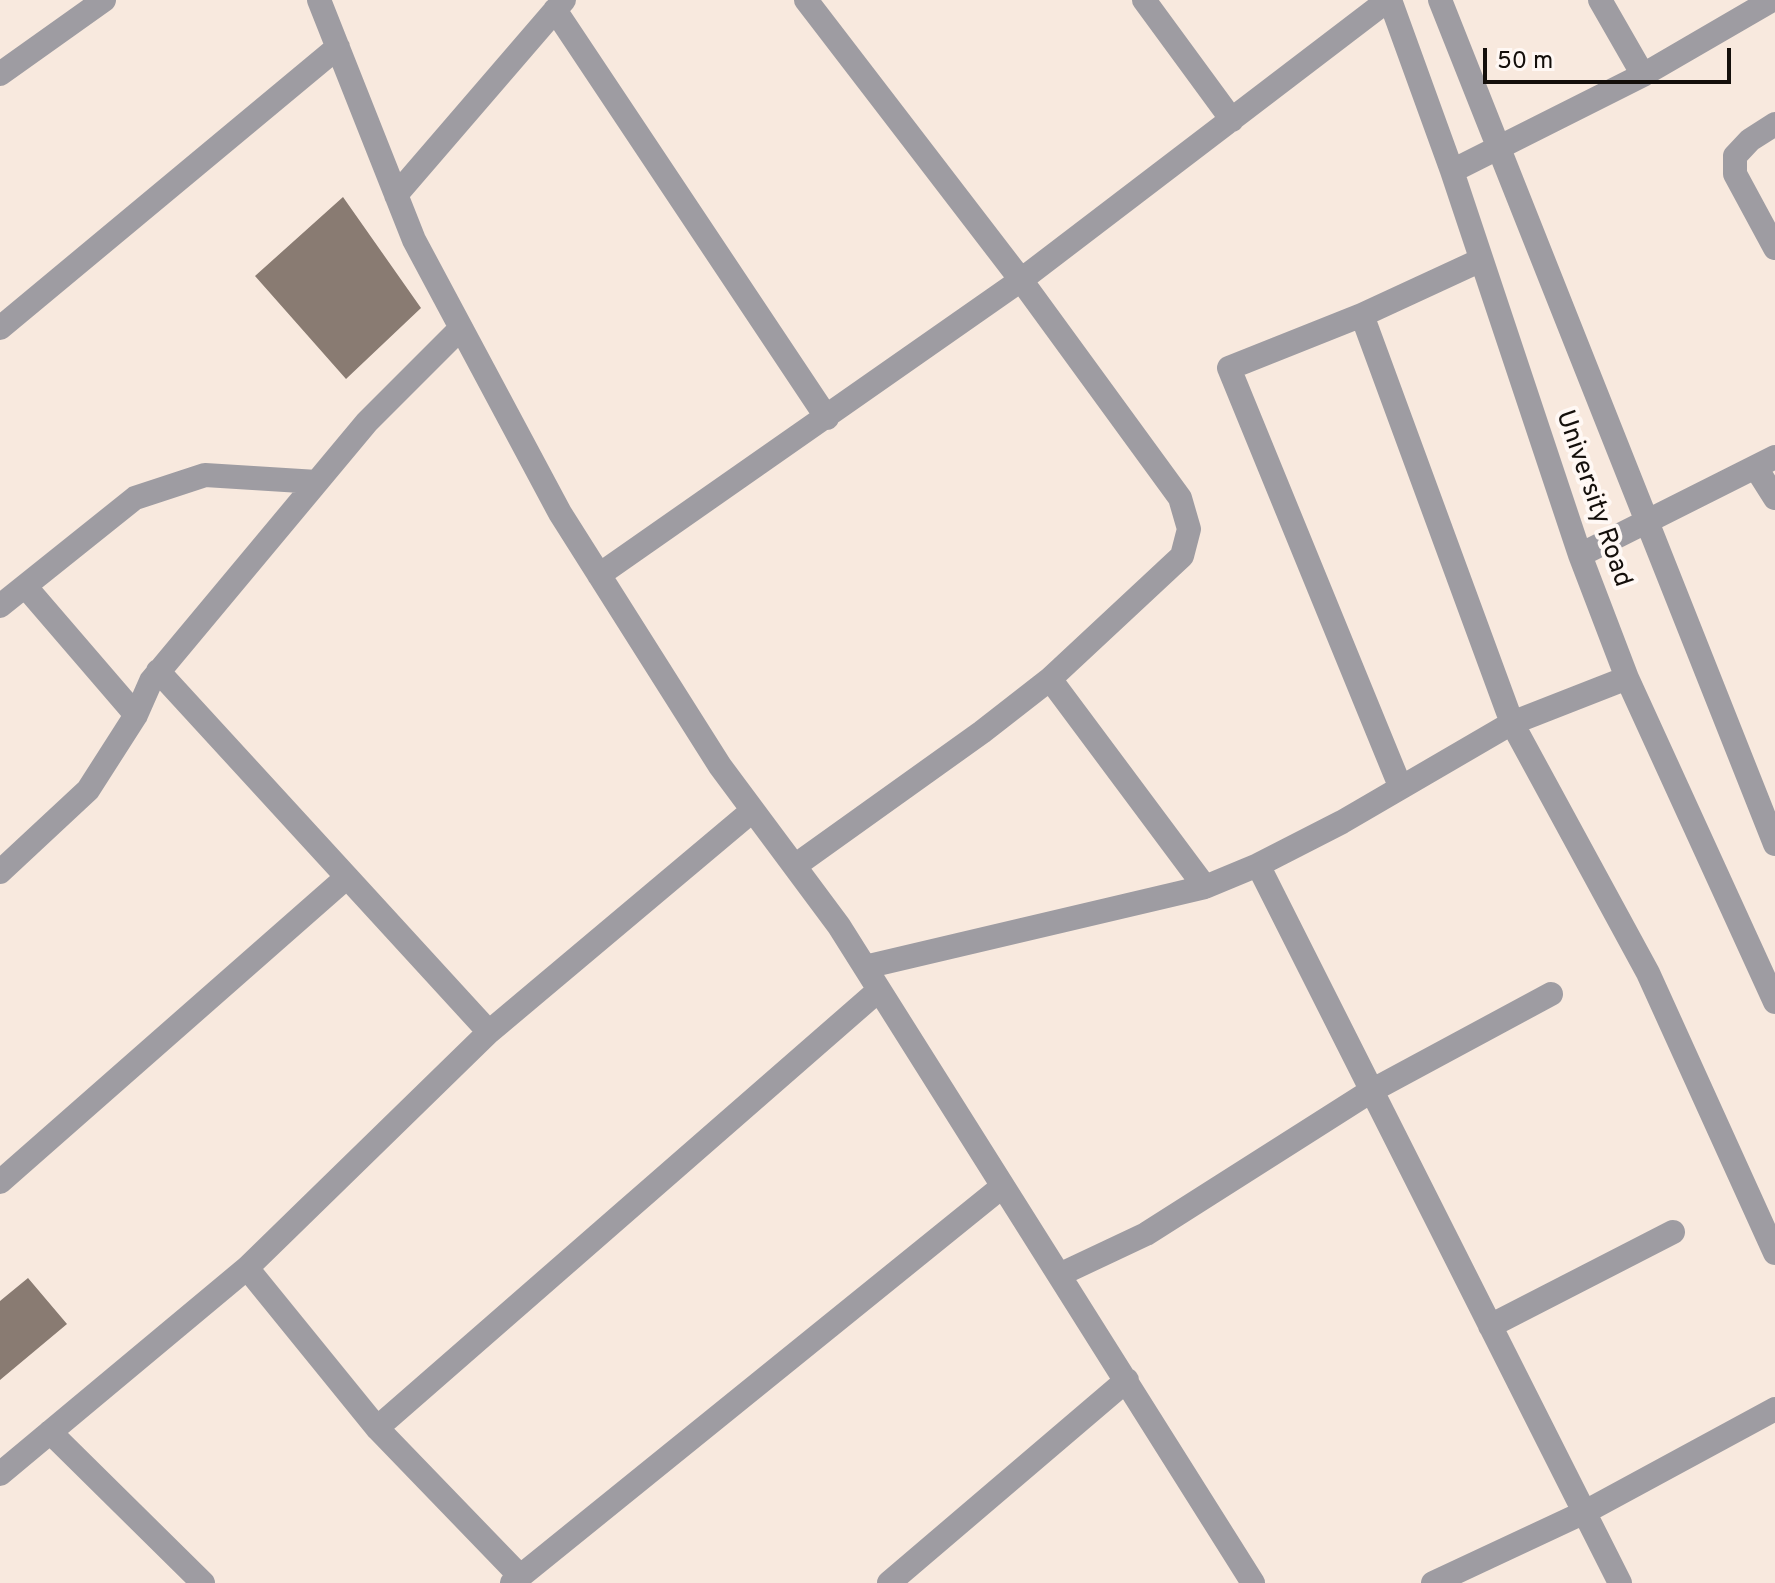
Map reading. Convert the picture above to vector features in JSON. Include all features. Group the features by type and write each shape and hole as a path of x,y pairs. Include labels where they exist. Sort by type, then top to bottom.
{"street":[{"path":"0,74 104,0"},
{"path":"319,0 414,240 560,513 752,811 796,865 865,967 1253,1583"},
{"path":"796,865 982,732 1050,679 1182,556 1189,529 1180,498 1021,280 806,0"},
{"path":"1144,0 1232,120"},
{"path":"599,575 1021,280 1389,0"},
{"name":"University Road","path":"1389,0 1452,171 1580,555 1627,678 1775,1002"},
{"name":"University Road","path":"1440,0 1775,844"},
{"path":"1600,0 1643,75"},
{"path":"1452,171 1643,75 1772,0"},
{"path":"396,195 560,5 827,418"},
{"path":"0,328 338,47"},
{"path":"1775,124 1750,140 1735,156 1735,174 1775,248"},
{"path":"1400,786 1229,368 1362,315 1481,260"},
{"path":"1362,315 1512,723 1648,973 1775,1253"},
{"path":"0,872 88,790 136,715 158,671 367,422 461,328"},
{"path":"1580,555 1766,463 1775,498"},
{"path":"0,606 135,498 205,475 317,482"},
{"path":"25,586 136,715"},
{"path":"158,671 489,1032"},
{"path":"865,967 1205,887 1258,865 1342,822 1512,723 1627,678"},
{"path":"1050,679 1205,887"},
{"path":"0,1474 247,1268 489,1032 752,811"},
{"path":"1258,865 1620,1583"},
{"path":"0,1182 347,877"},
{"path":"377,1428 879,990"},
{"path":"1059,1275 1146,1234 1371,1091 1551,994"},
{"path":"247,1268 377,1428 516,1579 1003,1186"},
{"path":"1490,1326 1673,1232"},
{"path":"889,1583 1127,1380"},
{"path":"1433,1583 1585,1512 1775,1409"},
{"path":"50,1432 203,1583"}],"building":[{"path":"343,197 421,308 346,379 255,276"},
{"path":"28,1278 67,1324 0,1380 0,1301"}]}
